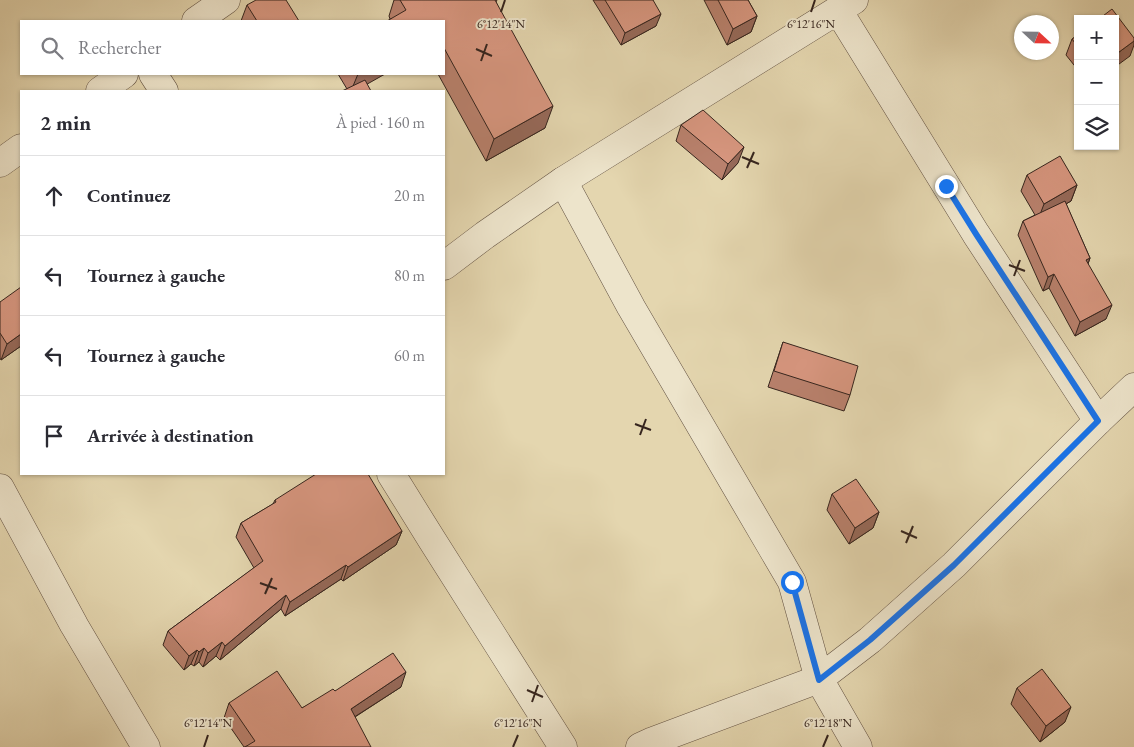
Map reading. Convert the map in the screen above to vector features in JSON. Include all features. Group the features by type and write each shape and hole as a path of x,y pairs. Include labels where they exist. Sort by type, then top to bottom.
{"street":[{"path":"197,20 226,0"},
{"path":"445,265 485,234 563,181 846,5 976,234 1098,421"},
{"path":"101,90 123,75"},
{"path":"154,75 163,90"},
{"path":"0,163 20,149"},
{"path":"563,181 631,307 792,582 819,680 858,747"},
{"path":"640,747 819,680 870,640 954,565 1134,387"},
{"path":"392,475 563,747"},
{"path":"0,488 74,625 146,747"}],"building":[{"path":"256,0 286,0 298,20 256,20 247,5"},
{"path":"400,0 495,0 553,106 494,139 445,50 445,20 389,20 406,10"},
{"path":"605,0 653,0 661,14 625,33"},
{"path":"718,0 748,0 757,16 733,29"},
{"path":"1112,9 1117,15 1104,15"},
{"path":"1119,18 1134,38 1134,41 1119,52"},
{"path":"365,80 370,90 344,90"},
{"path":"703,110 744,147 728,164 681,125"},
{"path":"1060,156 1077,185 1044,204 1027,175"},
{"path":"1065,201 1090,258 1086,260 1112,305 1080,322 1054,274 1048,277 1023,221"},
{"path":"20,288 20,335 7,344 0,333 0,302"},
{"path":"783,342 858,366 850,395 774,371"},
{"path":"314,475 369,475 402,531 290,602 286,595 225,646 222,642 208,653 204,648 199,652 197,650 189,656 168,631 263,561 241,523 276,502 275,500"},
{"path":"856,479 879,512 855,528 832,494"},
{"path":"393,653 406,672 351,709 371,747 245,747 255,741 229,703 277,671 302,708 333,689 335,691"},
{"path":"1042,669 1071,707 1046,726 1017,688"}],"route":[{"path":"792,582 819,680 870,640 954,565 1098,421 946,186"}]}
